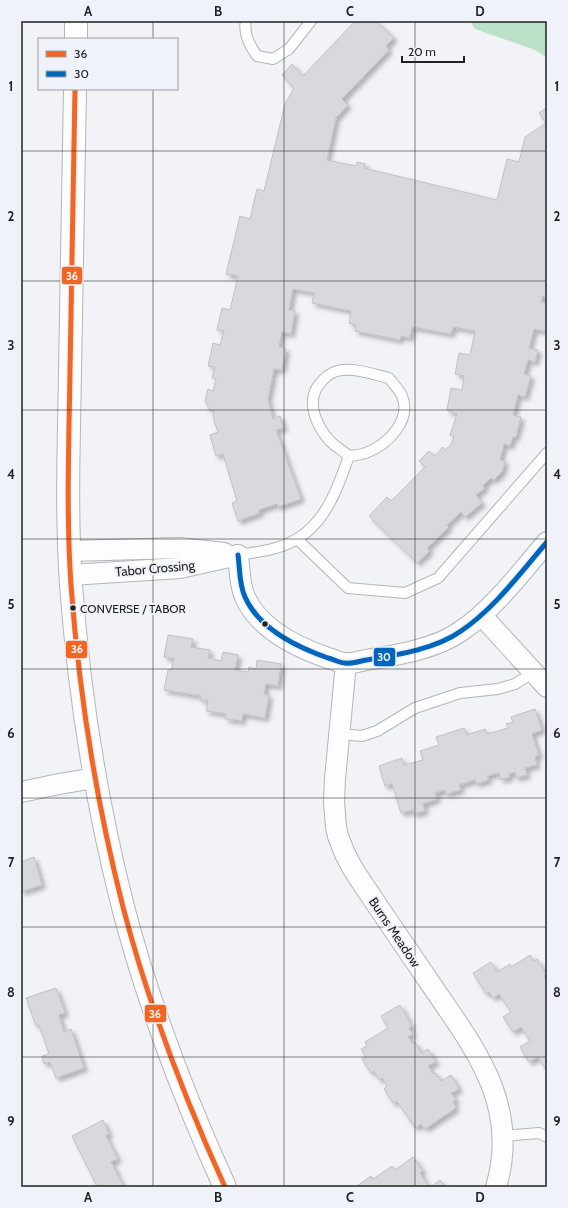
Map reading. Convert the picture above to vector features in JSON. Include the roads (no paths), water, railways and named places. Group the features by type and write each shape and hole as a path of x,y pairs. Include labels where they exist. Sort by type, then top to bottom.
{"main road":[{"path":"76,21 76,38"},
{"path":"75,90 68,466 71,575 80,680 95,778 123,906 153,1005 204,1141 225,1187"}],"street":[{"path":"238,555 241,583 245,596 250,605 263,621 297,645 312,652 346,663 391,656 427,647 460,632 482,616 547,542"},
{"name":"Tabor Crossing","path":"70,551 179,548 238,555"},
{"name":"Tabor Crossing","path":"71,575 180,568 238,555"},
{"path":"482,616 547,687"},
{"name":"Burns Meadow","path":"346,663 335,779 334,808 336,827 345,854 352,869 467,1037 486,1072 500,1110 503,1136 502,1161 496,1187"},
{"path":"21,792 95,778"}],"lane":[{"path":"246,21 245,25 248,43 257,56 273,59 289,49 311,21"},
{"path":"338,370 353,370 388,378 402,397 404,415 402,423 376,448 368,452 349,456 330,441 317,422 313,410 312,399 316,389 323,379 332,372 338,370"},
{"path":"297,539 348,588 405,593 438,578 547,453"},
{"path":"238,555 272,549 288,544 314,526 325,511 337,488 349,456"},
{"path":"340,734 362,736 391,724 415,708 460,693 498,689 515,684 534,672"},
{"path":"503,1136 539,1133 547,1137"}],"place":[{"name":"CONVERSE / TABOR","path":"73,608"}]}
